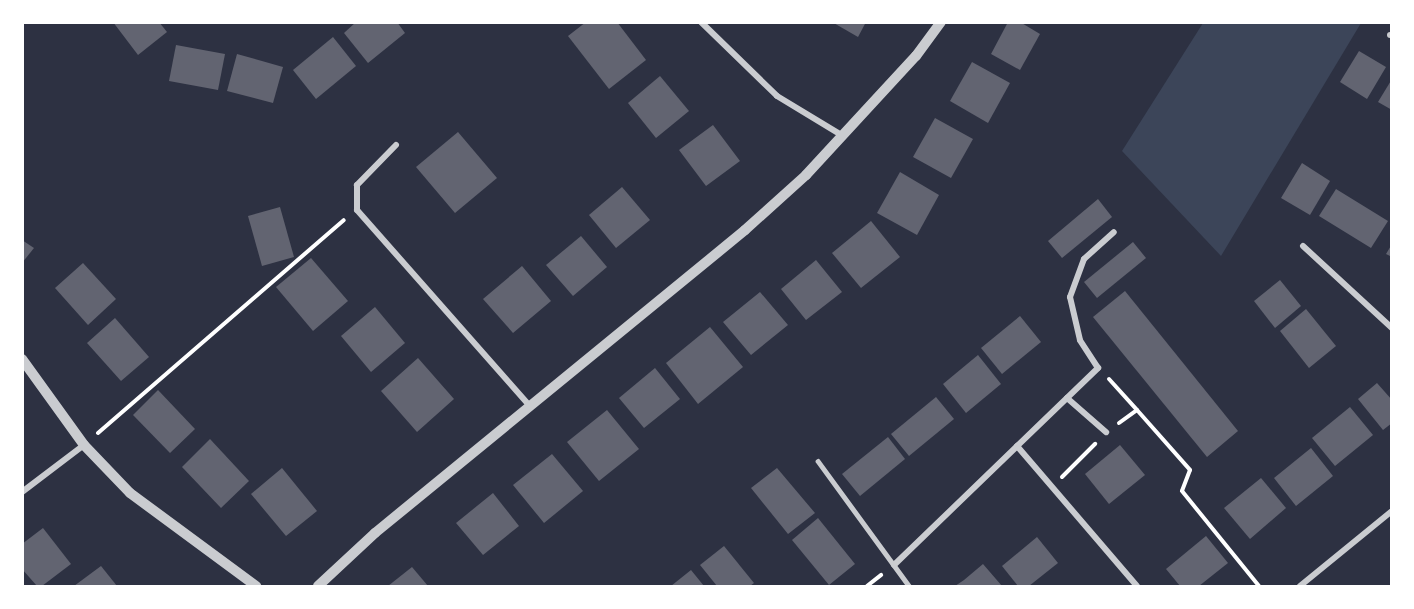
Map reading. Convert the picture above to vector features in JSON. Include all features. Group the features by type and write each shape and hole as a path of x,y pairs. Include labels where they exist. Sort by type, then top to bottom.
{"street":[{"path":"701,22 777,96 843,136"},
{"path":"318,586 357,548 745,230 843,136 941,22"},
{"path":"396,145 357,185 357,210 530,406"},
{"path":"894,565 1098,368 1080,340 1070,297 1084,259 1114,231"},
{"path":"1303,246 1391,327"},
{"path":"22,358 84,445 130,493 256,586"},
{"path":"1067,398 1106,432"},
{"path":"22,492 84,445"},
{"path":"1017,447 1137,586"},
{"path":"1300,586 1392,511"}],"lane":[{"path":"819,461 909,586"}],"path":[{"path":"84,445 357,210"},
{"path":"1098,368 1190,470 1182,492 1259,586"},
{"path":"1053,487 1106,432 1137,410"}],"shaded area":[{"path":"1203,23 1361,23 1221,256 1122,151"}],"building":[{"path":"113,22 159,22 167,32 138,55"},
{"path":"356,22 397,22 405,33 368,63 344,33"},
{"path":"586,22 617,22 646,60 609,89 568,36"},
{"path":"832,22 866,22 858,37"},
{"path":"1008,22 1020,22 1040,34 1020,70 991,54"},
{"path":"333,37 356,66 316,99 293,70"},
{"path":"176,45 225,54 218,90 169,81"},
{"path":"1359,51 1386,67 1367,99 1340,82"},
{"path":"237,54 283,67 273,103 227,91"},
{"path":"972,62 1010,83 988,123 950,101"},
{"path":"660,76 689,111 656,138 628,103"},
{"path":"1392,79 1392,110 1378,102"},
{"path":"935,118 973,139 951,178 913,157"},
{"path":"713,125 740,161 706,186 679,150"},
{"path":"458,132 497,178 455,213 416,167"},
{"path":"1302,163 1330,181 1310,215 1281,198"},
{"path":"900,172 939,195 917,235 877,213"},
{"path":"622,187 650,220 616,248 589,215"},
{"path":"1336,189 1388,221 1371,248 1319,216"},
{"path":"1098,199 1112,217 1062,258 1048,241"},
{"path":"280,207 294,257 262,266 248,216"},
{"path":"871,221 900,257 861,288 832,253"},
{"path":"581,236 607,267 573,296 546,265"},
{"path":"22,240 34,248 22,263"},
{"path":"1133,242 1146,258 1097,298 1084,282"},
{"path":"1392,244 1392,257 1386,254"},
{"path":"311,258 348,301 313,331 276,287"},
{"path":"816,260 842,292 806,320 781,289"},
{"path":"83,263 116,299 88,325 55,288"},
{"path":"522,266 551,301 513,333 483,299"},
{"path":"1280,280 1301,306 1275,328 1254,301"},
{"path":"1125,291 1238,431 1207,457 1093,317"},
{"path":"760,292 788,325 751,355 723,322"},
{"path":"375,307 405,343 371,372 341,336"},
{"path":"1306,309 1336,346 1309,368 1280,331"},
{"path":"1020,316 1041,342 1002,374 981,348"},
{"path":"115,318 149,357 121,381 87,343"},
{"path":"710,327 743,367 698,404 666,363"},
{"path":"978,355 1001,384 966,413 943,384"},
{"path":"418,358 454,399 417,432 381,391"},
{"path":"655,368 680,399 644,428 619,398"},
{"path":"1377,383 1392,400 1392,423 1383,430 1358,399"},
{"path":"158,390 195,429 170,453 133,415"},
{"path":"936,397 954,419 909,456 891,434"},
{"path":"1350,407 1373,435 1335,466 1312,438"},
{"path":"607,410 639,449 599,481 567,442"},
{"path":"888,437 905,459 860,496 842,474"},
{"path":"210,439 249,481 221,508 182,467"},
{"path":"1120,445 1145,475 1109,504 1085,474"},
{"path":"1311,448 1333,476 1296,506 1274,478"},
{"path":"552,454 583,491 544,523 513,485"},
{"path":"282,468 317,511 286,536 251,494"},
{"path":"777,468 815,513 788,534 751,488"},
{"path":"1261,478 1286,508 1250,539 1224,508"},
{"path":"493,493 519,526 483,555 456,523"},
{"path":"818,518 855,564 829,585 792,540"},
{"path":"43,528 71,564 42,586 37,586 22,569 22,544"},
{"path":"1206,536 1228,563 1199,586 1180,586 1166,569"},
{"path":"1037,537 1058,563 1029,586 1018,586 1002,566"},
{"path":"724,546 754,583 750,586 717,586 700,565"},
{"path":"983,564 1002,586 955,586 964,580"},
{"path":"101,566 117,586 74,586"},
{"path":"412,567 428,586 388,586"},
{"path":"691,570 704,586 671,586"}]}
